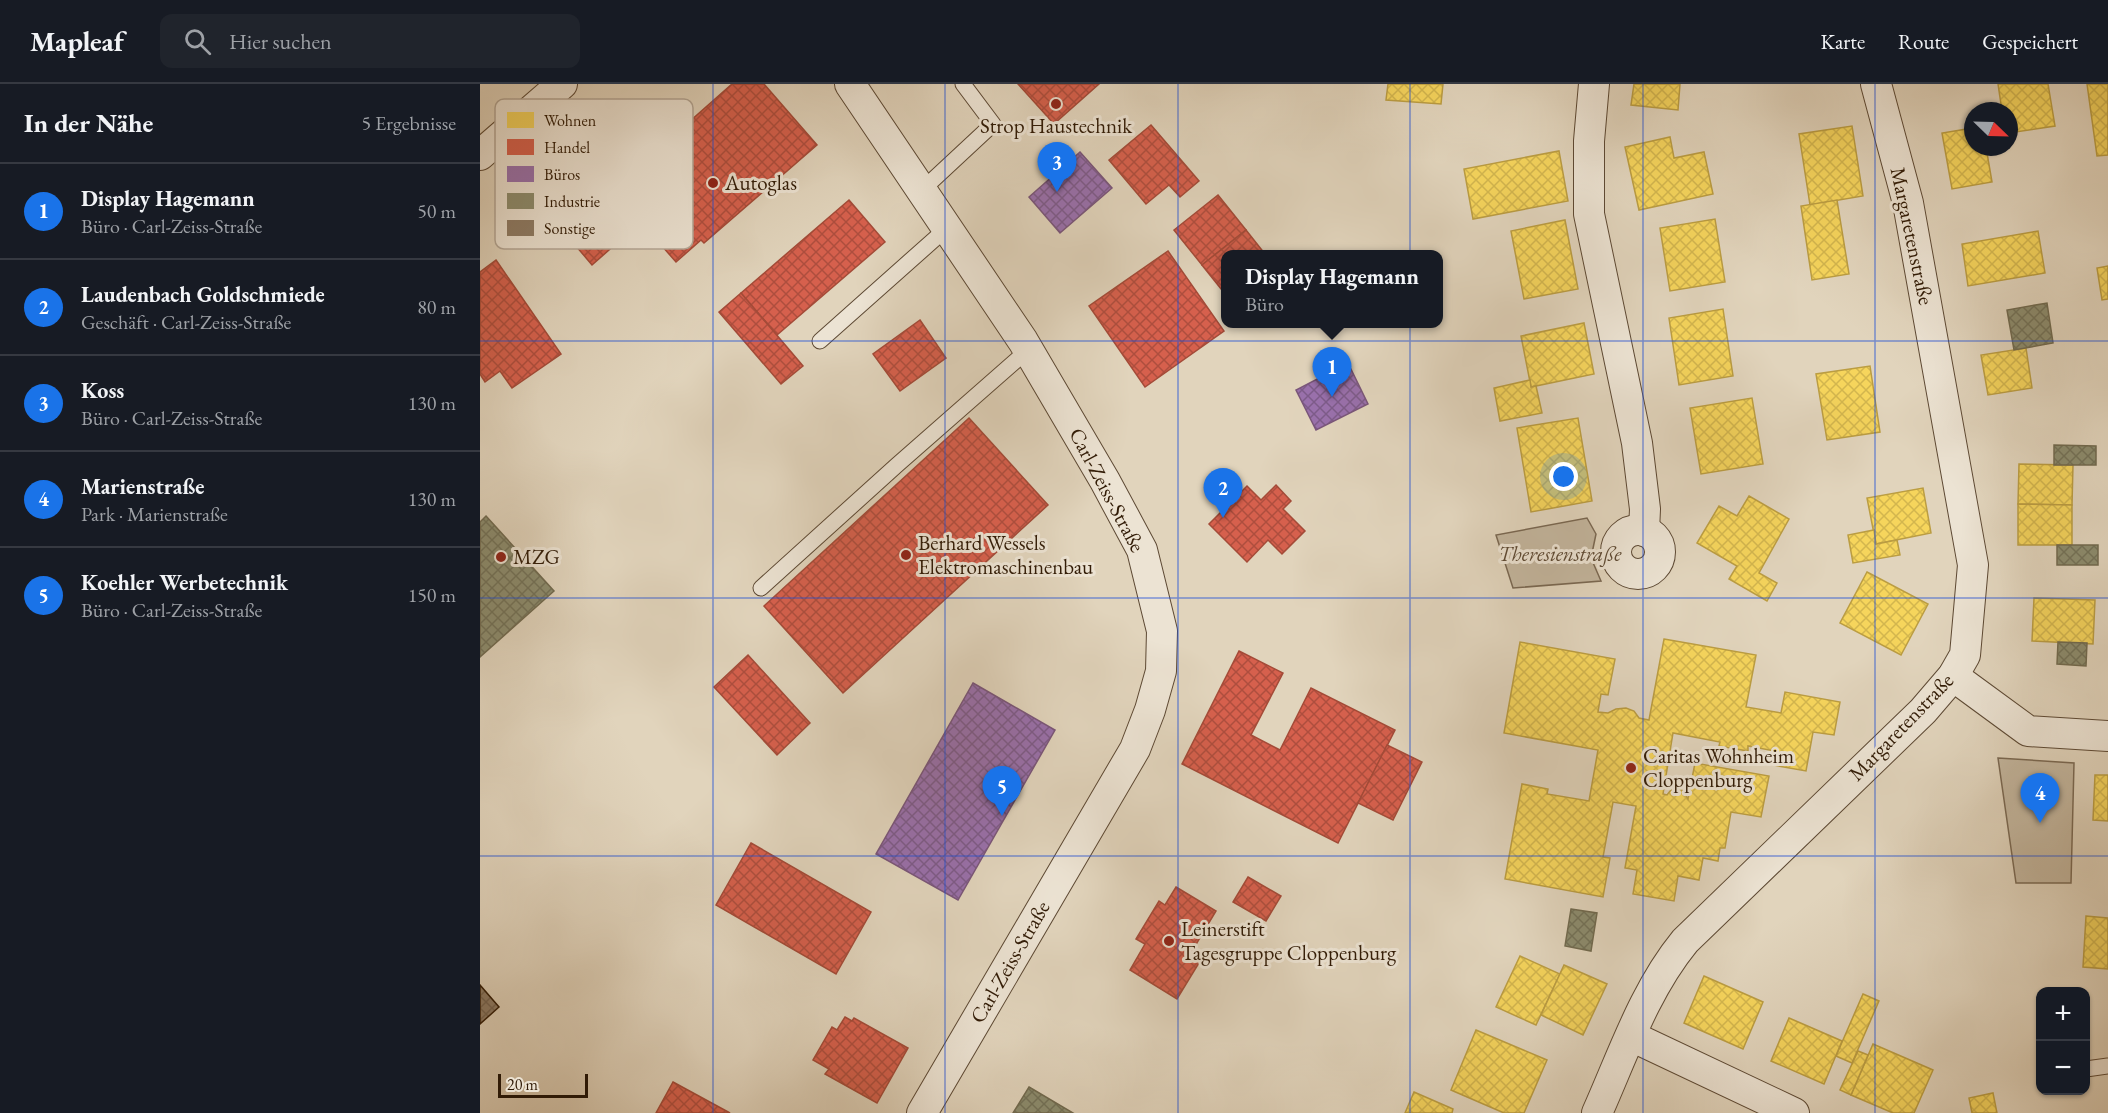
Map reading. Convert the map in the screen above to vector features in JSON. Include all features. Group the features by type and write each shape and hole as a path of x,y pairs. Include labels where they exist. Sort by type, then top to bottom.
{"street":[{"path":"545,99 562,84"},
{"name":"Carl-Zeiss-Straße","path":"850,84 1028,350 1105,481 1143,550 1162,631 1161,671 1150,710 1135,749 922,1113"},
{"path":"1593,84 1589,214 1637,443 1646,509 1644,531"},
{"name":"Margaretenstraße","path":"1597,1113 1667,963 1685,941 1923,711 1953,676 1965,655 1973,565 1908,203 1876,84"},
{"path":"480,155 495,142"},
{"path":"1953,676 2028,730 2108,736"},
{"path":"1631,1036 1794,1113"}],"lane":[{"path":"921,190 993,124 963,84"},
{"path":"820,341 947,228"},
{"path":"761,588 1028,350"},
{"path":"2090,1068 2108,1066"}],"green space":[{"name":"Theresienstraße","path":"1587,518 1596,534 1591,558 1601,581 1513,588 1496,535"},
{"path":"1998,758 2074,763 2071,883 2016,883"}],"building: Wohnen":[{"path":"1388,84 1443,84 1441,104 1386,100"},
{"path":"1634,84 1680,84 1678,110 1631,105"},
{"path":"1998,84 2048,84 2055,126 2018,132 2018,102 2001,102"},
{"path":"2087,84 2108,84 2108,155 2097,156"},
{"path":"1852,126 1863,196 1810,205 1799,134"},
{"path":"1964,129 1964,156 1988,156 1992,182 1952,189 1942,133"},
{"path":"1670,137 1674,158 1704,152 1713,194 1639,210 1625,147"},
{"path":"1559,151 1568,201 1473,219 1464,169"},
{"path":"1837,200 1849,274 1812,280 1801,206"},
{"path":"1715,219 1725,282 1670,291 1660,228"},
{"path":"1565,220 1578,289 1524,299 1511,231"},
{"path":"2038,231 2045,273 1968,286 1962,244"},
{"path":"2108,266 2108,299 2102,300 2097,268"},
{"path":"1723,309 1733,376 1679,385 1669,318"},
{"path":"1584,323 1594,374 1531,387 1521,336"},
{"path":"2026,348 2032,388 1988,395 1981,355"},
{"path":"1870,366 1880,432 1827,440 1816,374"},
{"path":"1530,380 1531,387 1536,386 1542,413 1500,421 1494,388"},
{"path":"1752,398 1763,464 1701,474 1690,408"},
{"path":"1578,418 1592,501 1531,512 1517,428"},
{"path":"2019,464 2073,465 2072,505 2018,504"},
{"path":"1923,488 1931,533 1876,544 1867,498"},
{"path":"1749,496 1789,519 1759,573 1777,583 1767,601 1729,579 1737,566 1697,543 1719,506 1737,516"},
{"path":"2018,504 2072,505 2072,545 2018,545"},
{"path":"1874,530 1876,544 1897,540 1900,555 1853,563 1848,535"},
{"path":"1867,572 1928,604 1901,655 1840,623"},
{"path":"2034,598 2095,600 2093,644 2032,641"},
{"name":"Caritas Wohnheim Cloppenburg","path":"1664,639 1756,655 1746,707 1781,713 1785,692 1840,702 1834,735 1813,732 1806,771 1773,765 1775,751 1748,746 1748,751 1719,746 1720,742 1673,733 1663,794 1667,795 1677,788 1683,791 1688,799 1695,763 1769,776 1761,817 1731,812 1725,848 1720,848 1718,861 1703,858 1699,880 1678,876 1674,901 1633,894 1637,870 1625,868 1636,806 1613,802 1603,857 1610,858 1603,897 1505,879 1522,784 1548,789 1547,794 1589,801 1598,750 1504,733 1520,642 1615,659 1608,695 1601,694 1598,712 1608,713 1626,708 1634,711 1639,718 1649,720"},
{"path":"2095,775 2108,775 2108,821 2093,820"},
{"path":"2086,916 2108,918 2108,969 2083,967"},
{"path":"1520,956 1560,974 1536,1025 1496,1007"},
{"path":"1564,965 1607,984 1583,1035 1541,1015"},
{"path":"1704,976 1763,1002 1743,1049 1684,1023"},
{"path":"1863,994 1879,1001 1852,1063 1836,1056"},
{"path":"1789,1018 1842,1041 1824,1084 1771,1061"},
{"path":"1476,1030 1547,1060 1524,1113 1504,1113 1451,1090"},
{"path":"1873,1044 1933,1070 1914,1113 1893,1113 1851,1095"},
{"path":"1858,1051 1868,1055 1851,1095 1840,1090"},
{"path":"1414,1092 1453,1109 1452,1113 1405,1113"},
{"path":"1993,1093 1997,1113 1972,1113 1969,1098"}],"building: Handel":[{"name":"Autoglas","path":"732,84 764,84 817,145 704,243 701,240 693,247 693,118"},
{"name":"Strop Haustechnik","path":"1018,84 1099,84 1054,124"},
{"path":"1151,125 1199,181 1180,197 1169,185 1146,204 1109,160"},
{"path":"1218,195 1246,230 1202,265 1174,230"},
{"path":"849,200 885,242 777,335 741,293"},
{"path":"1246,230 1262,250 1221,250 1221,289 1202,265"},
{"path":"579,249 610,249 592,265"},
{"name":"Autoglas","path":"665,249 691,249 676,262"},
{"path":"1168,251 1224,331 1145,387 1089,306"},
{"path":"496,260 561,354 512,388 500,371 485,382 480,374 480,272"},
{"path":"741,293 803,366 781,384 719,312"},
{"path":"920,320 946,358 900,391 873,354"},
{"name":"Berhard Wessels Elektromaschinenbau","path":"969,418 1048,505 843,693 764,606"},
{"path":"1276,485 1291,501 1283,509 1305,531 1282,554 1268,540 1247,562 1209,524 1247,486 1261,500"},
{"path":"1239,651 1283,673 1251,735 1280,750 1311,688 1395,730 1338,843 1182,764"},
{"path":"748,655 810,723 777,755 714,687"},
{"path":"1387,745 1422,762 1393,820 1358,803"},
{"path":"751,843 871,912 836,974 716,905"},
{"path":"1248,877 1281,896 1266,921 1233,902"},
{"name":"Leinerstift Tagesgruppe Cloppenburg","path":"1176,887 1216,911 1192,951 1202,958 1177,999 1130,970 1145,944 1136,939 1159,901 1165,905"},
{"path":"845,1017 852,1021 854,1018 908,1048 877,1103 825,1074 829,1069 813,1060 832,1027 837,1030"},
{"path":"673,1082 730,1113 656,1113"}],"building: Büros":[{"path":"1080,152 1112,188 1060,233 1029,197"},
{"path":"1348,363 1368,404 1316,430 1296,390"},
{"path":"973,683 1055,730 958,900 876,854"}],"building: Industrie":[{"path":"2047,303 2053,343 2014,350 2007,310"},
{"path":"2054,445 2096,446 2096,465 2054,465"},
{"name":"MZG","path":"486,516 554,591 480,657 480,522"},
{"path":"2057,545 2098,545 2098,565 2057,565"},
{"path":"2058,642 2087,643 2086,666 2057,664"},
{"path":"1571,909 1597,913 1591,951 1565,946"},
{"path":"1029,1087 1073,1113 1013,1113"}],"building: Sonstige":[{"path":"480,985 499,1007 480,1024"}],"place":[{"name":"Strop Haustechnik","path":"1056,104"},
{"name":"Autoglas","path":"713,183"},
{"name":"Koss","path":"1057,192"},
{"name":"Display Hagemann","path":"1332,397"},
{"name":"Laudenbach Goldschmiede","path":"1223,518"},
{"name":"Berhard Wessels Elektromaschinenbau","path":"906,555"},
{"name":"MZG","path":"501,557"},
{"name":"Caritas Wohnheim Cloppenburg","path":"1631,768"},
{"name":"Koehler Werbetechnik","path":"1002,816"},
{"name":"Marienstraße","path":"2040,823"},
{"name":"Leinerstift Tagesgruppe Cloppenburg","path":"1169,941"}]}
